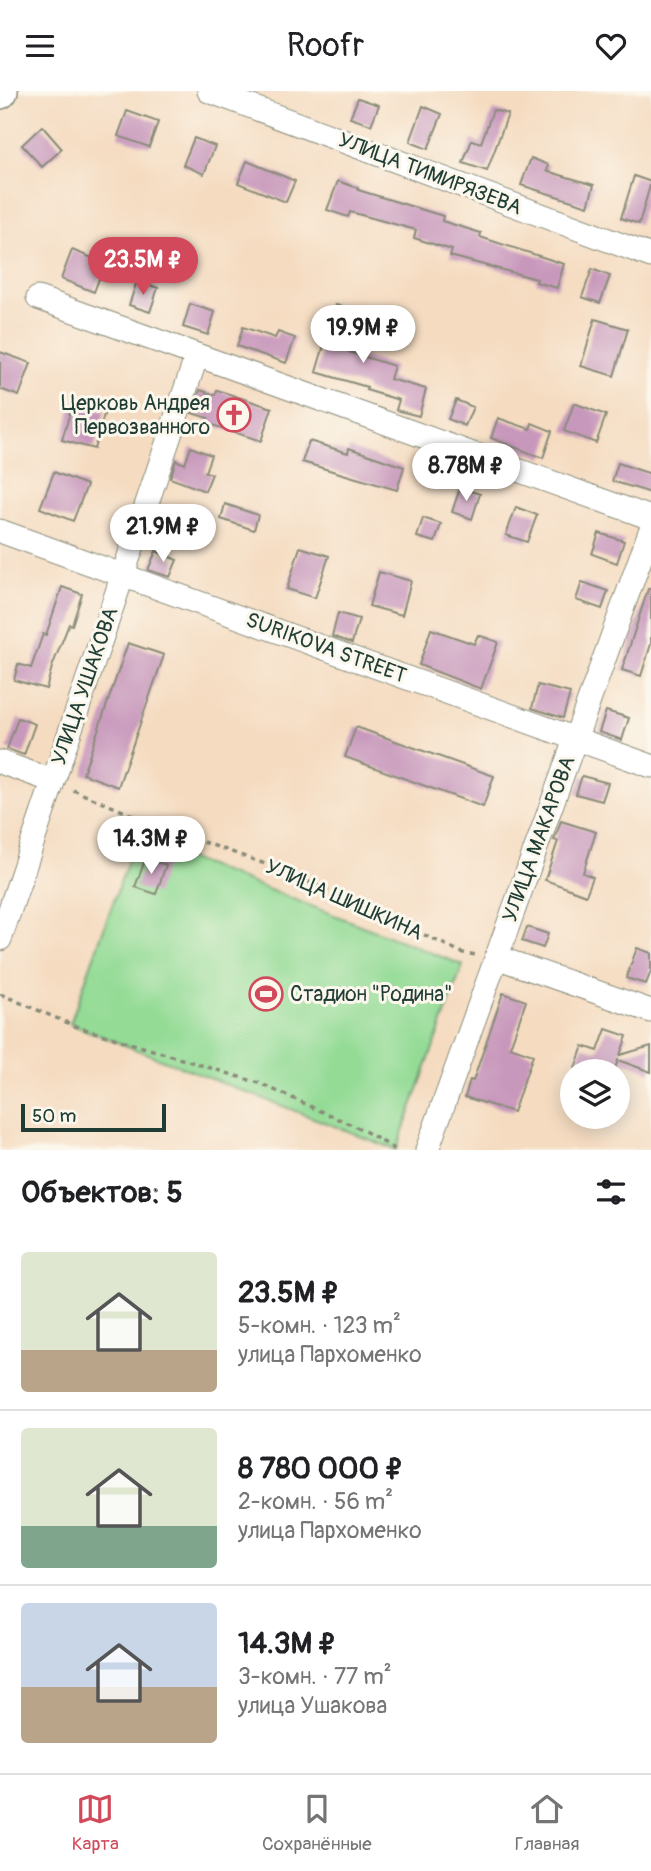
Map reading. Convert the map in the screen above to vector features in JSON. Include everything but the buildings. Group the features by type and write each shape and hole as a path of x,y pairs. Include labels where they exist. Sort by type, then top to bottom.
{"street":[{"name":"УЛИЦА ТИМИРЯЗЕВА","path":"209,91 651,256"},
{"path":"38,298 651,518"},
{"name":"УЛИЦА УШАКОВА","path":"0,939 197,355"},
{"name":"УЛИЦА МАКАРОВА","path":"427,1150 651,529"},
{"name":"SURIKOVA STREET","path":"0,531 651,766"},
{"path":"0,762 53,781"},
{"path":"496,957 651,1011"}],"path":[{"name":"УЛИЦА ШИШКИНА","path":"53,781 161,827 268,865 335,893 463,953 496,957"},
{"path":"0,994 75,1026 258,1083 363,1130 396,1150"}],"green space":[{"name":"Стадион \"Родина\"","path":"136,838 463,965 396,1150 70,1024"}],"place":[{"name":"Церковь Андрея Первозванного","path":"234,415"},
{"name":"Стадион \"Родина\"","path":"266,994"}]}
